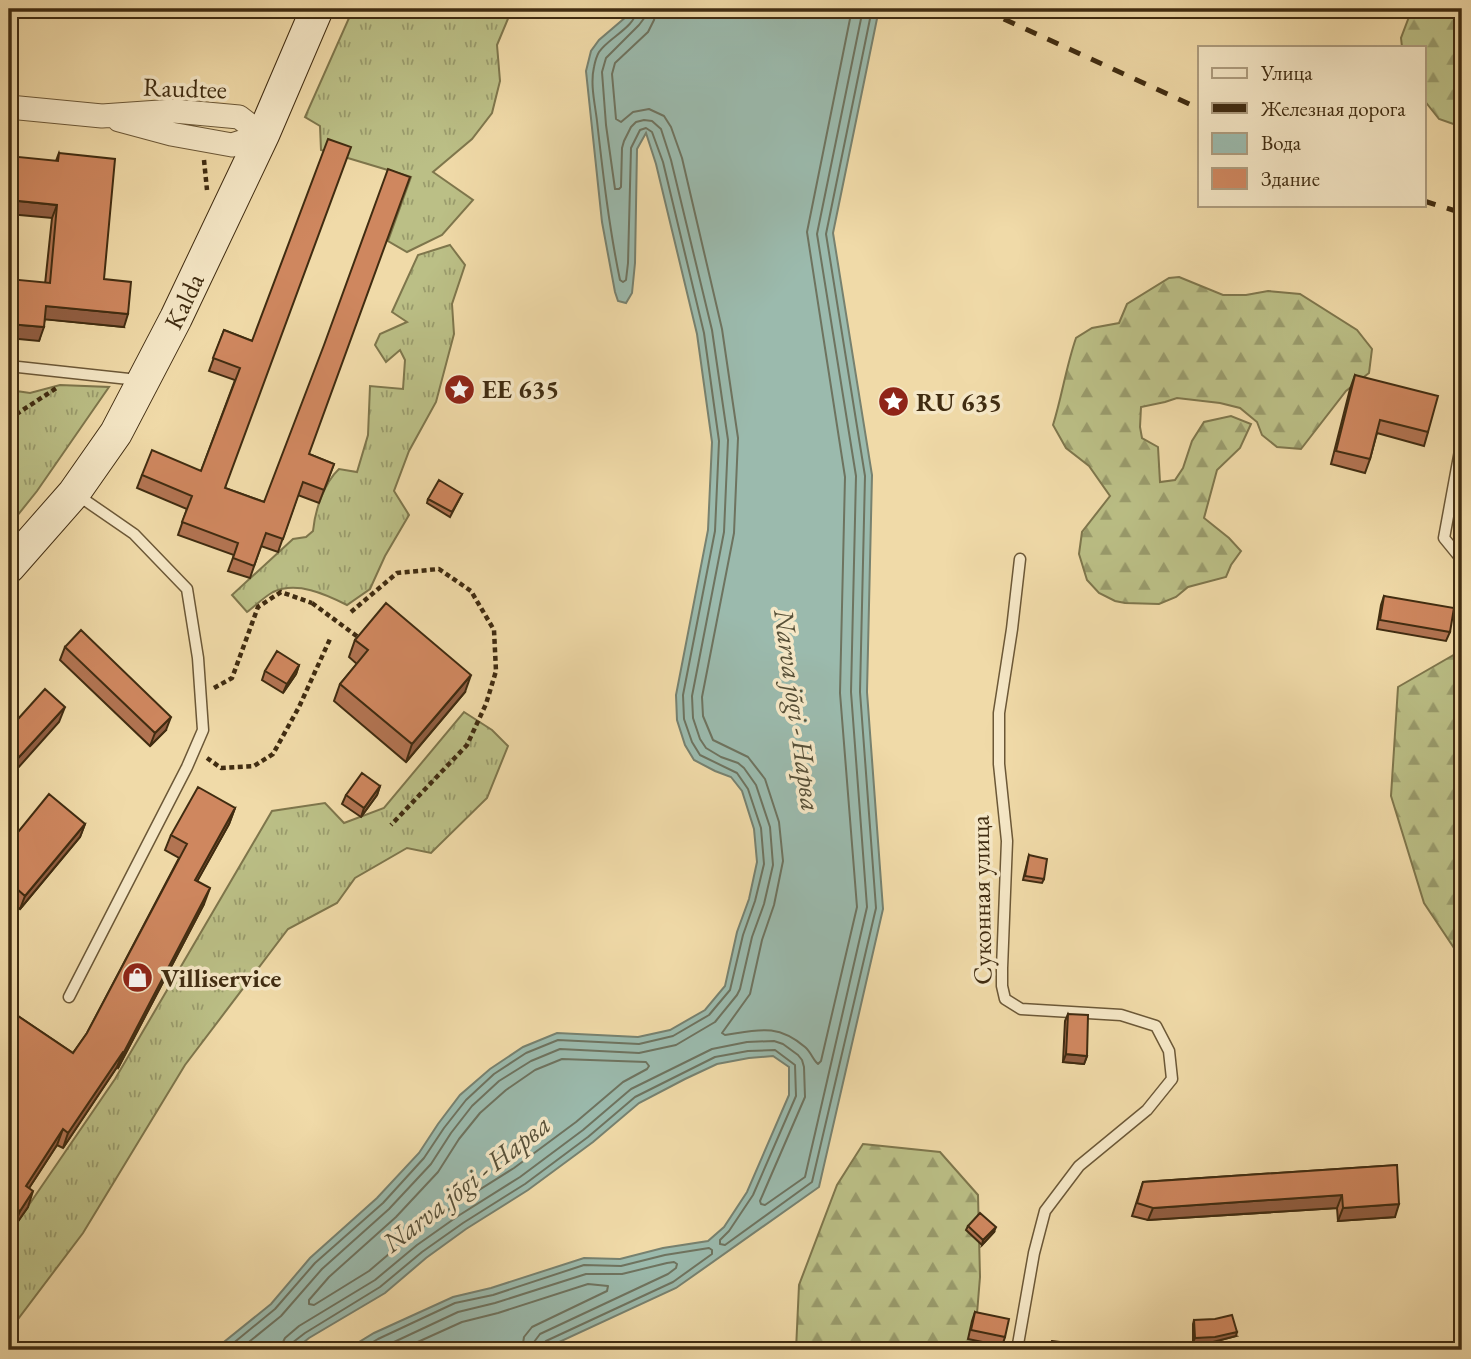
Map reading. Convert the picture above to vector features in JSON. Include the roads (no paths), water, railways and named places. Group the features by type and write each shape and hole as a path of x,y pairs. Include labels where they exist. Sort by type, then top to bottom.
{"street":[{"name":"Kalda","path":"9,567 74,493 116,433 176,318 263,135 317,9"},
{"name":"Raudtee","path":"9,107 102,116 170,134 232,145 263,135"},
{"name":"Raudtee","path":"102,116 174,111 239,117 263,135"}],"lane":[{"path":"9,366 143,381"},
{"path":"1462,440 1444,538 1462,559"},
{"path":"69,997 203,730 198,658 187,589 134,534 74,493"},
{"name":"Суконная улица","path":"1017,1350 1034,1253 1045,1211 1079,1166 1147,1110 1172,1079 1169,1051 1156,1026 1121,1016 1021,1009 1006,999 1002,986 1007,841 999,764 999,713 1020,559"}],"water":[{"name":"Narva jõgi - Нарва","path":"632,9 879,9 833,233 872,475 867,692 883,909 819,1187 676,1288 542,1350 346,1350 374,1333 453,1297 491,1288 584,1258 620,1259 663,1248 708,1241 724,1227 747,1192 789,1095 789,1067 773,1056 717,1064 639,1103 593,1142 528,1190 426,1258 385,1293 309,1338 294,1350 214,1350 271,1304 310,1258 377,1198 419,1153 460,1095 490,1069 523,1047 557,1033 638,1037 670,1030 705,1010 725,986 757,862 754,829 742,791 731,777 694,760 685,745 677,720 676,695 708,530 712,442 697,334 646,133 637,149 632,293 626,303 618,301 602,222 586,71 591,51 599,40"}],"railway":[{"path":"982,9 1198,108"},
{"path":"1426,202 1462,213"}],"place":[{"name":"EE 635","path":"459,389"},
{"name":"RU 635","path":"893,402"},
{"name":"Villiservice","path":"138,978"}]}
